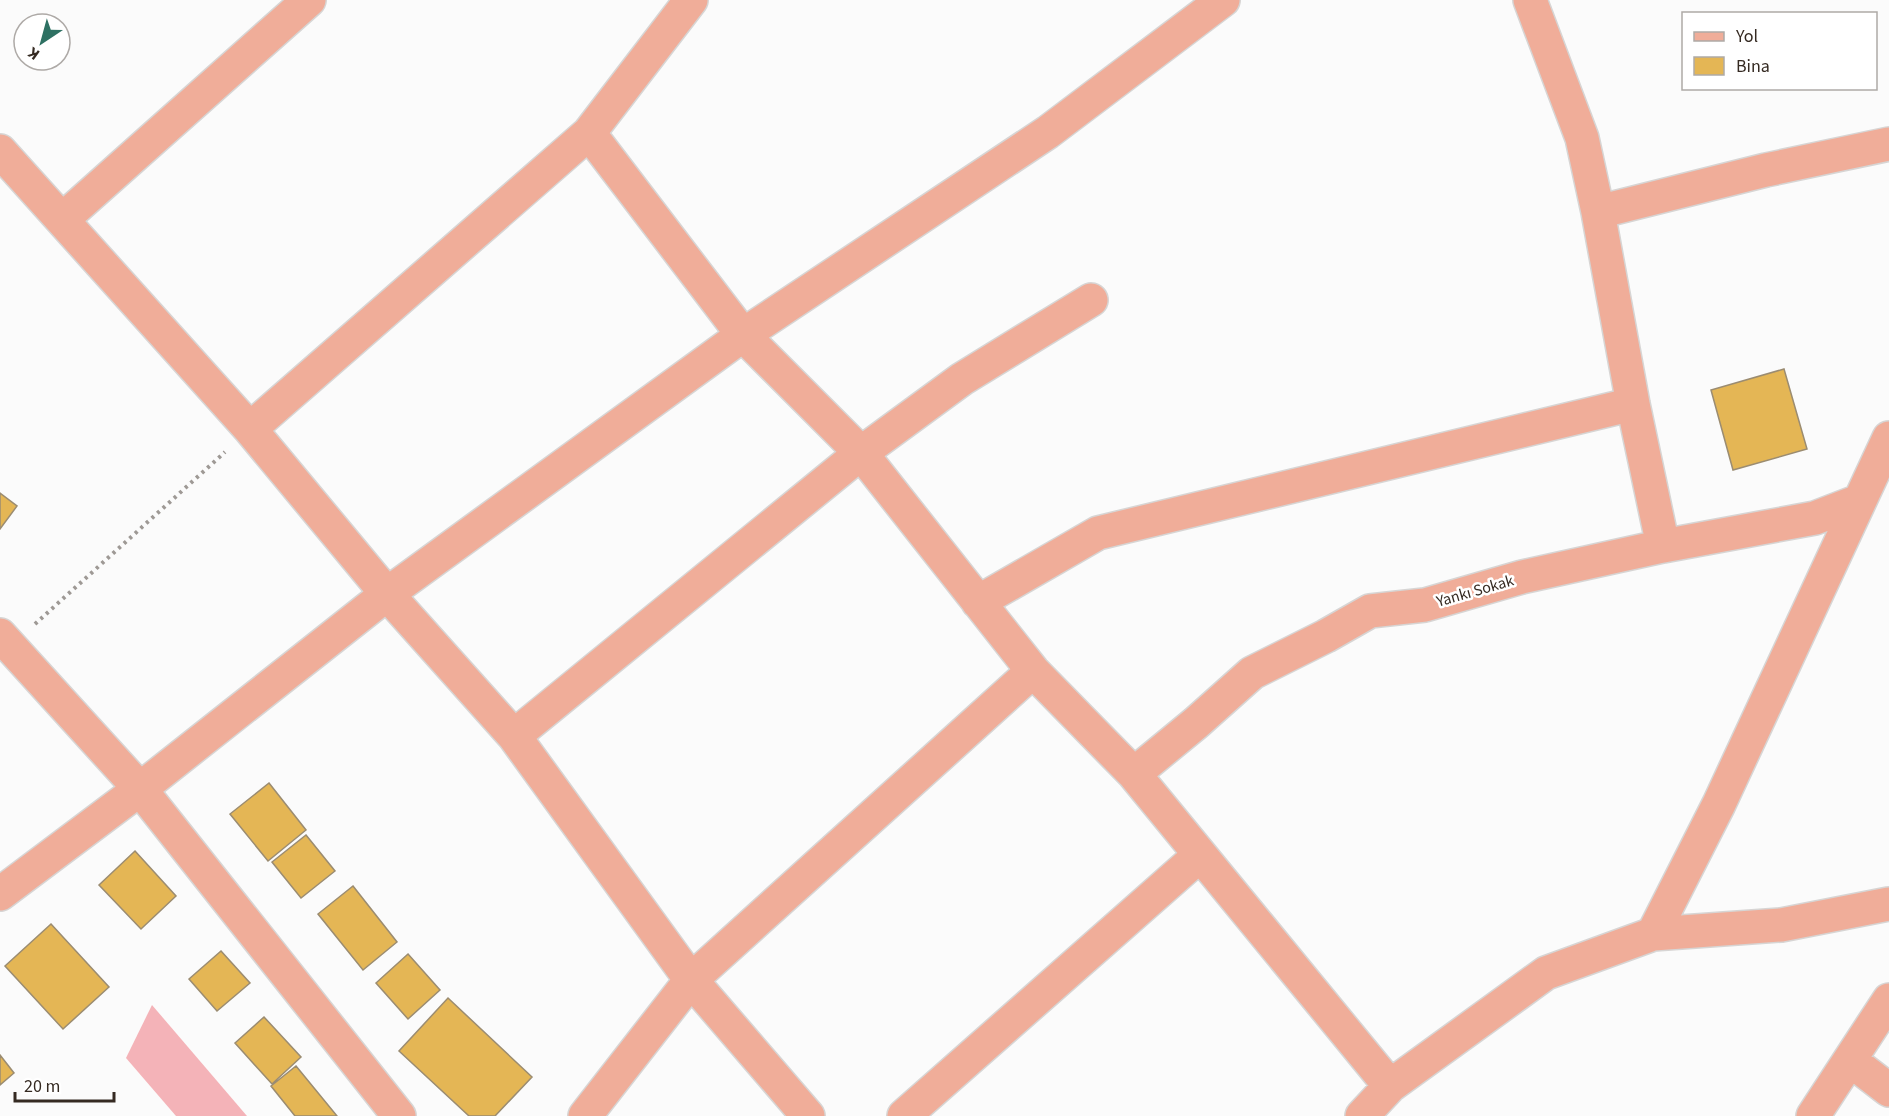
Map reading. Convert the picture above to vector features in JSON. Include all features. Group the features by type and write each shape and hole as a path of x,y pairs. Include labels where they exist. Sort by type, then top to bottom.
{"street":[{"path":"63,219 309,0"},
{"path":"250,429 589,133 691,0"},
{"path":"0,894 140,789 387,594 743,335 1048,132 1223,0"},
{"path":"1532,0 1582,138 1663,546"},
{"path":"589,133 743,335 861,453 1032,671 1134,774 1390,1086"},
{"path":"1598,212 1766,170 1889,144"},
{"path":"0,151 250,429 387,594 514,736 691,980 808,1116"},
{"path":"514,736 861,453 962,380 1091,300"},
{"path":"978,602 1098,533 1633,404"},
{"path":"1653,934 1719,804 1889,438"},
{"name":"Yankı Sokak","path":"1134,774 1252,673 1370,611 1425,605 1522,578 1663,546 1815,518 1859,501"},
{"path":"3,645 140,789 399,1116"},
{"path":"585,1116 691,980 1032,671"},
{"path":"904,1116 1200,855"},
{"path":"1362,1116 1390,1086 1546,973 1653,934 1781,925 1889,904"},
{"path":"1813,1116 1889,1000"},
{"path":"1850,1060 1889,1090"}],"path":[{"path":"3,645 250,429"}],"shaded area":[{"path":"152,1005 247,1116 176,1116 126,1058"}],"building":[{"path":"1784,369 1807,449 1733,470 1711,390"},
{"path":"0,493 17,506 0,529"},
{"path":"269,783 306,830 268,861 230,814"},
{"path":"306,835 335,871 301,898 272,862"},
{"path":"135,851 176,896 141,929 99,885"},
{"path":"353,886 397,942 363,970 318,914"},
{"path":"51,924 109,987 63,1029 5,966"},
{"path":"221,951 250,983 217,1011 189,979"},
{"path":"408,954 440,990 408,1019 376,983"},
{"path":"448,998 532,1077 495,1116 469,1116 399,1051"},
{"path":"264,1017 301,1057 272,1084 235,1043"},
{"path":"0,1055 14,1073 0,1085"},
{"path":"296,1066 337,1116 295,1116 271,1086"}]}
